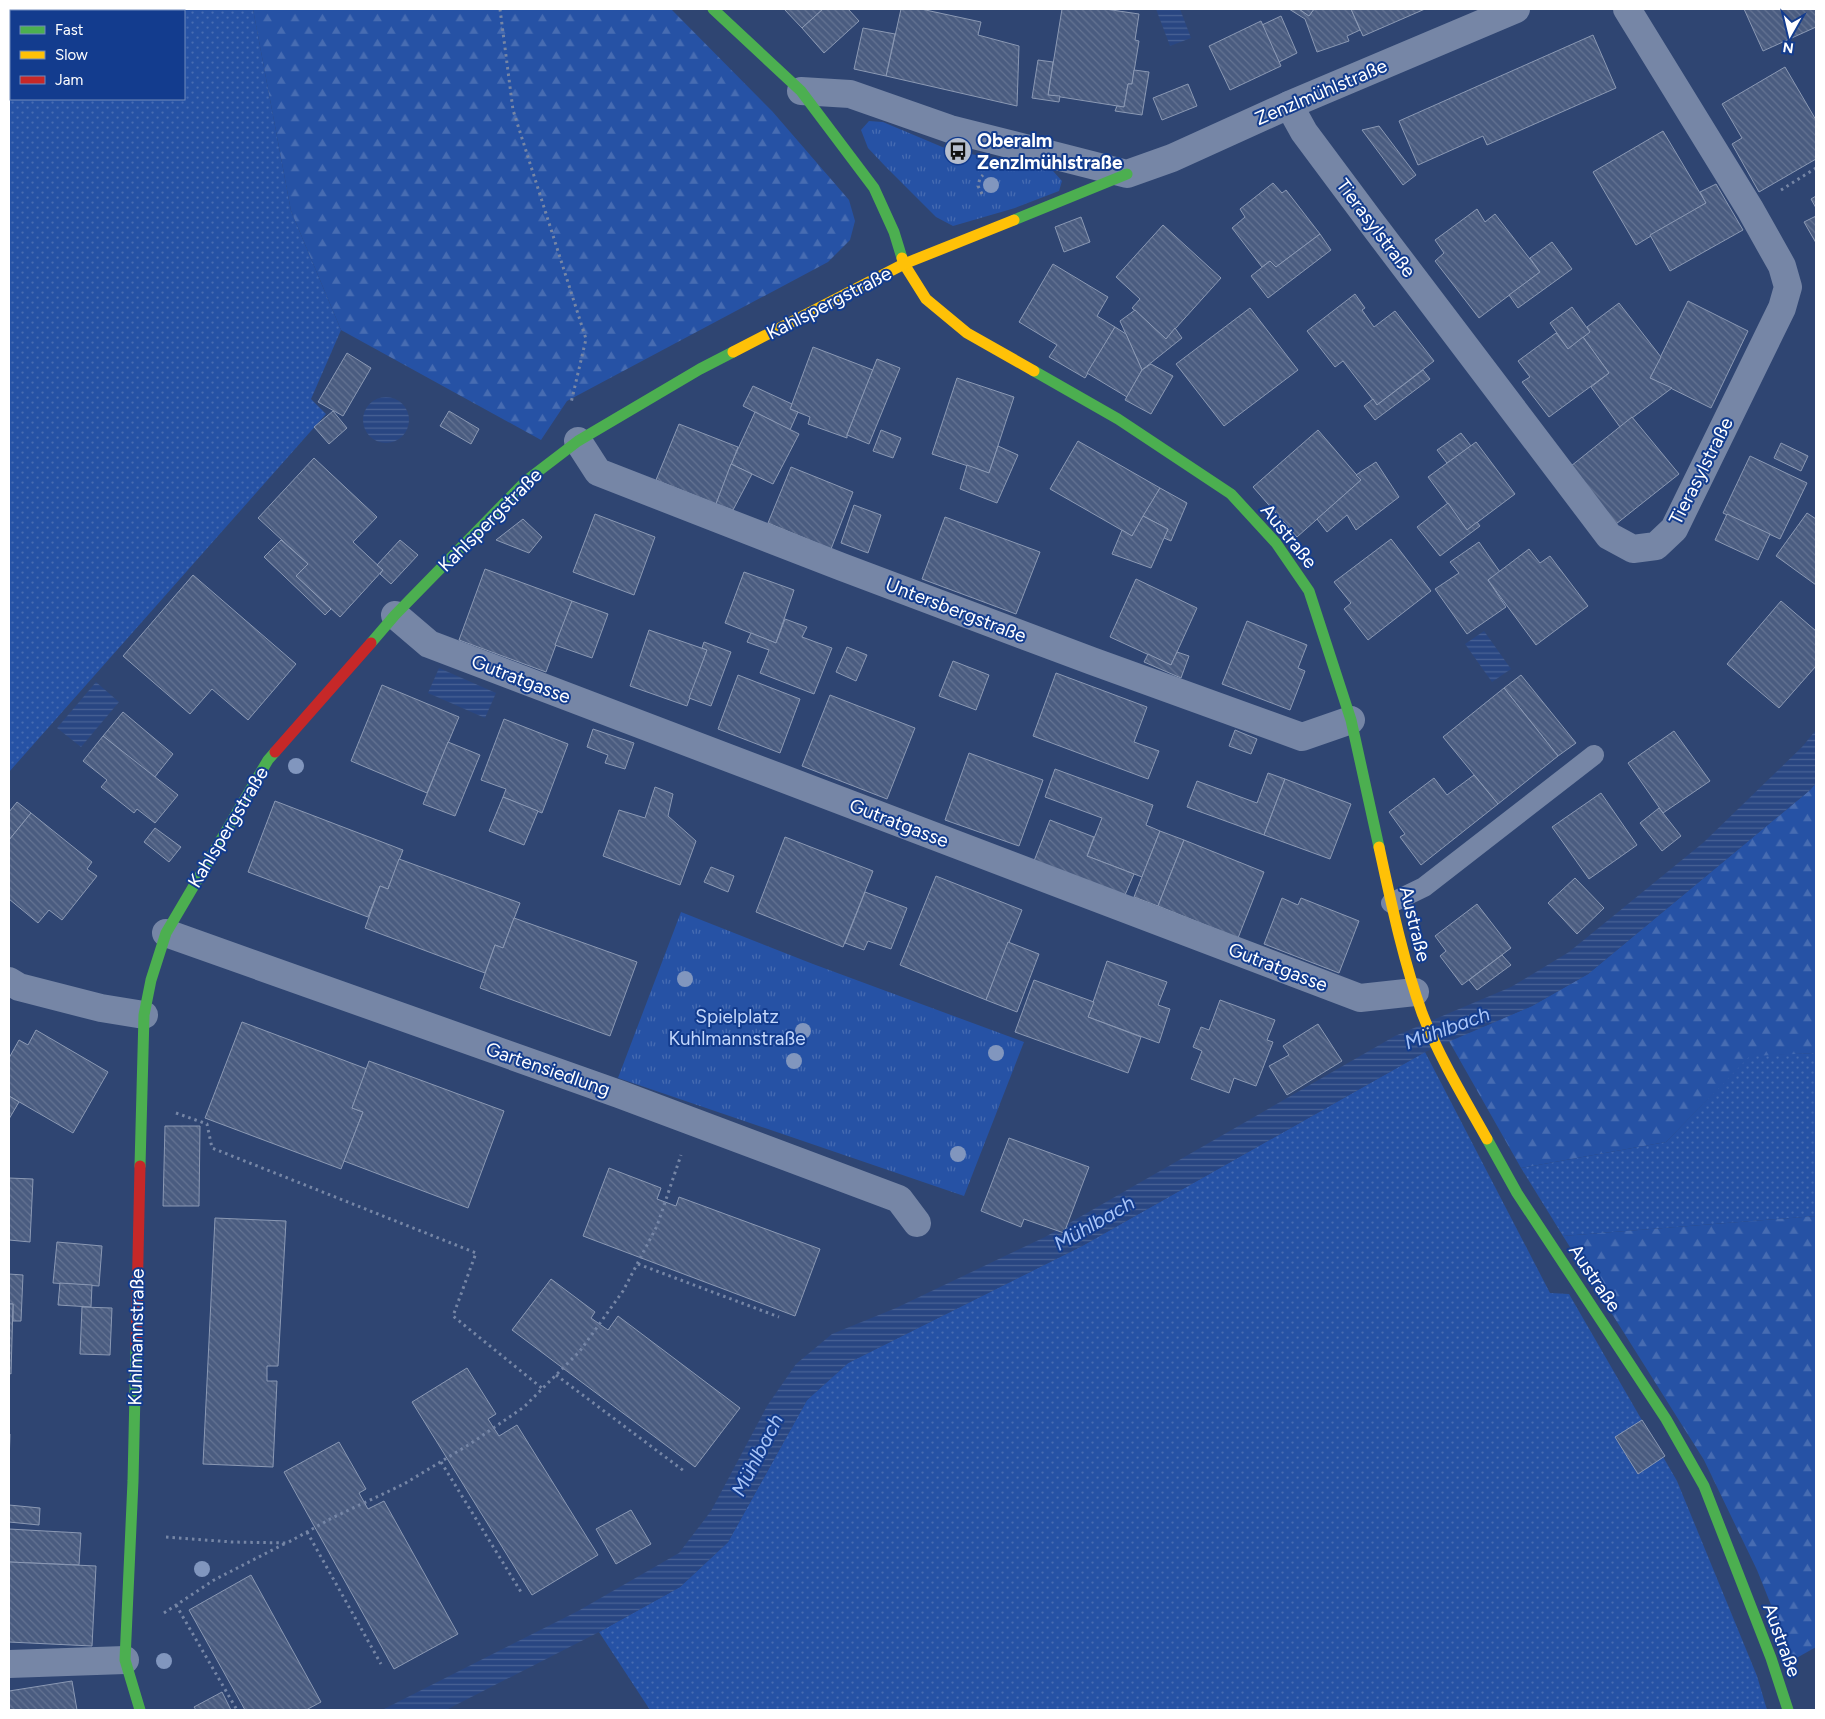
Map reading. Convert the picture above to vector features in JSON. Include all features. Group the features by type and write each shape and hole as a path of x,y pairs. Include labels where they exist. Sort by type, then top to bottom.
{"street":[{"name":"Kahlspergstraße","path":"144,1015 151,980 166,933 268,760 395,616 527,480 578,441 700,369 904,264 894,232 874,188 801,91 713,9"},
{"name":"Zenzlmühlstraße","path":"904,264 1127,174 1172,158 1288,105 1516,9"},
{"name":"Tierasylstraße","path":"1288,105 1304,132 1609,536 1633,549 1656,546 1674,529 1782,308 1788,287 1782,266 1750,209 1627,9"},
{"path":"801,91 850,94 950,129 1127,174"},
{"name":"Austraße","path":"904,264 926,299 967,333 1118,418 1232,494 1276,542 1309,591 1351,720 1391,903 1419,1003 1442,1058 1517,1193 1666,1418 1704,1486 1771,1658 1788,1710"},
{"name":"Untersbergstraße","path":"578,441 598,472 898,588 1293,734 1302,737 1351,720"},
{"name":"Gutratgasse","path":"395,616 429,644 1360,998 1419,1003"},
{"name":"Gartensiedlung","path":"166,933 693,1121 900,1199 917,1223"},
{"path":"9,982 18,987 101,1008 144,1015"},
{"name":"Kuhlmannstraße","path":"140,1710 126,1652 131,1535 144,1015"},
{"path":"9,1664 126,1652"}],"lane":[{"path":"1391,903 1424,887 1594,755"}],"path":[{"path":"500,9 513,110 586,339 568,416 578,441"},
{"path":"1750,209 1816,168"},
{"path":"141,1106 168,1110 207,1124 212,1148 476,1253 453,1316 543,1388"},
{"path":"126,1652 176,1605 214,1580 332,1518 404,1484 524,1407 580,1351 623,1291 657,1226 693,1121"},
{"path":"638,1264 779,1317"},
{"path":"556,1375 684,1471"},
{"path":"440,1462 521,1592"},
{"path":"307,1532 380,1664"},
{"path":"131,1535 232,1542 287,1543"},
{"path":"176,1605 236,1710"}],"green space":[{"path":"9,9 253,9 291,211 341,330 311,399 326,414 9,772"},
{"path":"253,9 671,9 772,111 849,200 855,221 850,240 828,262 567,401 541,440 341,330 291,211"},
{"path":"869,121 883,122 947,149 1053,171 1062,181 1059,191 1015,208 953,226 936,217 868,148 861,130"},
{"path":"1816,783 1816,1053 1750,1056 1666,1142 1521,1168 1449,1041 1532,1006 1588,974 1810,790"},
{"name":"Spielplatz Kuhlmannstraße","path":"681,912 813,964 1024,1042 964,1196 618,1078"},
{"path":"1425,1052 1550,1293 1569,1294 1677,1481 1757,1676 1767,1710 650,1710 599,1632 680,1587 728,1542 807,1400 848,1363 1082,1246"},
{"path":"1816,1053 1816,1216 1563,1236 1521,1168 1666,1142 1750,1055"},
{"path":"1816,1216 1816,1647 1793,1660 1757,1570 1704,1460 1563,1236"}],"water":[{"path":"1156,9 1180,9 1191,38 1170,46"},
{"path":"382,397 390,397 399,401 405,407 409,420 405,433 399,439 390,443 382,443 373,439 367,433 363,424 363,416 367,407 373,401"},
{"path":"1484,631 1511,669 1492,682 1465,644"},
{"path":"439,668 496,693 485,718 428,693"},
{"path":"96,682 119,702 81,747 57,728"},
{"name":"Mühlbach","path":"1816,730 1816,783 1810,790 1588,974 1532,1006 1425,1052 1082,1246 848,1363 807,1400 728,1542 680,1587 599,1632 446,1710 382,1710 578,1611 679,1553 711,1511 767,1406 796,1364 832,1334 896,1308 1045,1237 1395,1036 1511,987 1569,952 1704,842 1802,747"}],"building":[{"path":"784,9 823,9 802,28"},
{"path":"823,9 848,9 859,21 824,53 802,28"},
{"path":"901,9 921,9 981,22 978,35 1019,46 1017,106 886,76"},
{"path":"1062,9 1105,9 1139,14 1135,40 1139,41 1132,84 1128,84 1124,107 1048,95"},
{"path":"1289,9 1299,9 1309,16 1314,9 1351,9 1360,30 1347,36 1349,41 1317,52 1305,19"},
{"path":"1299,9 1314,9 1309,16"},
{"path":"1351,9 1425,9 1363,36"},
{"path":"1744,9 1816,9 1816,27 1763,51"},
{"path":"1281,16 1297,53 1279,62 1262,25"},
{"path":"1261,21 1281,66 1230,90 1209,46"},
{"path":"863,28 895,34 886,76 854,69"},
{"path":"1593,35 1616,88 1487,145 1483,136 1418,165 1399,121"},
{"path":"1038,60 1053,62 1048,95 1060,96 1059,102 1032,98"},
{"path":"1785,67 1816,120 1816,159 1759,192 1732,144 1742,138 1722,104"},
{"path":"1134,70 1149,72 1142,115 1115,111 1117,106 1124,107 1128,84 1132,84"},
{"path":"1188,84 1197,106 1162,120 1153,98"},
{"path":"1379,126 1416,175 1403,185 1362,130"},
{"path":"1663,131 1706,203 1636,245 1593,172"},
{"path":"1273,183 1282,193 1286,190 1320,234 1276,267 1270,261 1262,267 1232,228 1245,217 1240,209"},
{"path":"1716,184 1743,230 1670,271 1650,235 1706,203 1700,192"},
{"path":"1816,196 1816,208 1811,199"},
{"path":"1477,209 1485,222 1495,214 1540,272 1479,318 1435,261 1444,253 1435,240"},
{"path":"1816,216 1816,243 1804,222"},
{"path":"1081,217 1090,242 1064,252 1055,227"},
{"path":"1163,225 1221,278 1166,339 1132,308 1140,299 1116,277"},
{"path":"1320,234 1331,250 1268,298 1251,276 1270,261 1276,267"},
{"path":"1552,242 1572,269 1518,308 1509,295 1540,272 1530,258"},
{"path":"1053,264 1108,297 1097,316 1115,327 1085,378 1049,357 1057,345 1019,322"},
{"path":"1355,294 1365,308 1362,310 1374,327 1395,311 1434,361 1377,405 1343,361 1335,367 1307,331"},
{"path":"1688,301 1748,331 1711,408 1650,378"},
{"path":"1619,303 1661,357 1650,378 1672,388 1620,427 1591,387 1609,373 1583,337 1590,332 1587,327"},
{"path":"1572,307 1590,332 1568,349 1550,323"},
{"path":"1250,308 1298,370 1224,426 1176,364"},
{"path":"1135,310 1166,339 1175,328 1182,338 1142,370 1120,321"},
{"path":"1115,327 1126,334 1142,370 1127,397 1087,373"},
{"path":"1556,333 1568,349 1583,337 1609,373 1549,417 1522,382 1530,377 1518,361"},
{"path":"813,347 873,370 847,438 808,424 810,417 790,409"},
{"path":"347,353 371,368 343,416 318,402"},
{"path":"877,359 900,368 869,444 847,435"},
{"path":"1151,364 1173,376 1151,414 1125,400 1142,370"},
{"path":"1423,370 1430,379 1375,420 1364,406 1373,399 1377,405"},
{"path":"957,378 1014,397 989,473 932,454"},
{"path":"753,386 792,404 790,409 798,412 790,430 743,406"},
{"path":"333,411 347,428 329,444 314,427"},
{"path":"449,411 479,429 471,444 440,426"},
{"path":"755,412 799,434 773,484 731,464"},
{"path":"1632,417 1679,474 1616,524 1571,466"},
{"path":"679,424 738,447 716,504 656,480"},
{"path":"881,430 901,438 893,458 873,451"},
{"path":"1318,430 1361,480 1297,537 1253,487"},
{"path":"1461,433 1471,446 1447,463 1437,450"},
{"path":"1078,441 1160,488 1132,536 1050,489"},
{"path":"1476,442 1515,494 1467,530 1428,477"},
{"path":"1781,443 1808,456 1801,471 1774,458"},
{"path":"998,446 1018,455 997,503 960,489 967,465 989,473"},
{"path":"1750,456 1807,483 1780,539 1723,513"},
{"path":"314,458 377,517 353,542 383,570 340,617 296,576 308,564 258,518"},
{"path":"1376,462 1399,497 1356,530 1347,515 1327,532 1317,519 1361,480 1356,475"},
{"path":"731,464 752,474 733,510 716,504"},
{"path":"791,467 853,492 831,549 768,523"},
{"path":"1160,488 1187,503 1171,541 1164,538 1168,529 1143,516"},
{"path":"1448,503 1467,530 1477,522 1480,526 1440,556 1417,527"},
{"path":"854,505 881,515 868,553 841,543"},
{"path":"1807,513 1816,519 1816,585 1776,556"},
{"path":"595,514 655,537 634,595 573,572"},
{"path":"1727,514 1770,534 1758,560 1715,540"},
{"path":"1143,516 1168,529 1151,568 1112,554 1122,530 1132,536"},
{"path":"945,517 1040,552 1016,614 922,579"},
{"path":"523,519 542,537 529,553 496,540"},
{"path":"1391,539 1431,591 1368,640 1344,609 1351,603 1334,582"},
{"path":"281,540 308,564 296,576 331,609 325,615 264,557"},
{"path":"400,540 418,555 391,584 380,574 383,570 377,565"},
{"path":"1479,542 1500,572 1488,580 1506,607 1467,634 1435,589 1459,573 1450,562"},
{"path":"1529,549 1540,563 1550,556 1588,606 1536,645 1488,580"},
{"path":"485,569 572,601 546,672 459,640"},
{"path":"744,572 794,590 776,643 725,623"},
{"path":"193,575 296,664 248,720 212,689 190,714 123,656"},
{"path":"1136,579 1197,608 1171,665 1110,637"},
{"path":"572,601 608,614 592,658 555,645"},
{"path":"1781,601 1816,631 1816,666 1779,708 1727,664"},
{"path":"785,619 807,627 802,637 832,648 814,694 760,673 769,650 747,642 751,633 776,643"},
{"path":"1247,621 1307,645 1298,668 1305,671 1290,710 1222,684"},
{"path":"649,630 707,650 687,706 630,686"},
{"path":"704,642 731,652 711,706 689,698 707,650 702,648"},
{"path":"847,647 867,655 856,681 836,672"},
{"path":"1177,652 1189,656 1181,678 1144,662 1148,654 1171,665"},
{"path":"953,661 989,675 976,710 939,696"},
{"path":"1056,673 1147,707 1134,742 1159,751 1148,779 1033,736"},
{"path":"738,675 800,699 780,753 718,729"},
{"path":"1521,675 1576,743 1558,756 1504,688"},
{"path":"382,685 459,717 427,793 351,761"},
{"path":"1504,688 1558,756 1498,804 1443,737"},
{"path":"830,695 915,728 887,799 802,766"},
{"path":"123,712 173,754 154,778 103,736"},
{"path":"504,719 568,744 542,813 503,797 506,789 481,780"},
{"path":"593,729 634,743 625,769 605,763 608,755 587,747"},
{"path":"1235,730 1257,739 1251,754 1229,746"},
{"path":"1674,731 1710,781 1663,813 1628,763"},
{"path":"103,736 178,795 155,823 137,809 134,813 101,787 107,780 83,761"},
{"path":"448,742 480,755 455,816 423,804"},
{"path":"969,753 1043,780 1019,846 945,820"},
{"path":"1055,769 1153,805 1146,825 1160,831 1142,877 1087,856 1102,818 1045,797"},
{"path":"1268,773 1285,779 1264,835 1187,807 1197,781 1257,803"},
{"path":"1474,775 1498,804 1421,865 1400,837 1405,834 1389,812 1434,778 1447,795"},
{"path":"1285,779 1351,804 1330,859 1264,835"},
{"path":"655,787 673,794 668,816 696,841 680,885 603,856 619,810 645,818"},
{"path":"1601,793 1637,845 1589,879 1552,827"},
{"path":"503,797 538,811 524,845 489,831"},
{"path":"275,801 403,850 388,889 380,886 368,917 248,872"},
{"path":"17,802 31,813 9,840 9,812"},
{"path":"1659,808 1681,836 1662,851 1640,823"},
{"path":"31,813 92,862 87,869 97,876 62,920 49,910 38,923 9,899 9,840"},
{"path":"1050,820 1094,837 1087,856 1134,874 1125,895 1034,861"},
{"path":"155,828 181,847 169,862 144,842"},
{"path":"1160,831 1184,840 1158,906 1134,897"},
{"path":"785,837 873,871 843,947 756,912"},
{"path":"1184,840 1264,872 1238,938 1158,906"},
{"path":"399,859 520,903 503,948 495,945 485,973 365,928 380,886 388,889"},
{"path":"711,867 734,876 728,892 704,882"},
{"path":"936,876 1022,910 986,1000 900,965"},
{"path":"1575,878 1604,908 1577,934 1548,903"},
{"path":"865,892 907,908 891,949 868,941 864,950 845,943"},
{"path":"1282,898 1298,905 1301,898 1359,921 1339,973 1264,944"},
{"path":"1477,904 1511,948 1462,985 1440,956 1446,951 1435,936"},
{"path":"514,918 637,962 610,1036 480,988 495,945 503,948"},
{"path":"1008,942 1039,954 1017,1012 986,1000"},
{"path":"1502,955 1511,965 1477,990 1469,980"},
{"path":"1107,961 1167,982 1158,1005 1170,1009 1159,1043 1088,1017"},
{"path":"1034,980 1094,1002 1088,1017 1141,1037 1128,1073 1015,1032"},
{"path":"1220,1000 1275,1020 1267,1040 1273,1042 1256,1086 1234,1078 1229,1093 1191,1079 1202,1051 1193,1047 1201,1027 1209,1030"},
{"path":"242,1022 367,1069 352,1108 363,1112 341,1169 205,1118"},
{"path":"1318,1024 1342,1061 1287,1095 1269,1066 1289,1055 1283,1046"},
{"path":"36,1030 108,1072 73,1133 9,1096 9,1058 19,1040 28,1045"},
{"path":"369,1061 504,1111 468,1208 344,1161 363,1112 352,1108"},
{"path":"9,1096 19,1102 9,1119"},
{"path":"165,1126 200,1126 199,1206 163,1206"},
{"path":"1009,1138 1089,1167 1064,1233 1024,1219 1021,1227 981,1211"},
{"path":"609,1168 661,1188 657,1199 676,1206 679,1197 820,1249 795,1316 583,1236"},
{"path":"9,1178 33,1179 30,1242 9,1240"},
{"path":"215,1218 286,1221 278,1366 267,1366 267,1381 277,1381 273,1467 203,1464"},
{"path":"57,1242 102,1246 99,1286 53,1283"},
{"path":"9,1274 23,1275 21,1321 13,1321 13,1304 9,1304"},
{"path":"551,1279 595,1312 591,1318 608,1330 618,1316 740,1408 695,1467 512,1330"},
{"path":"60,1283 92,1285 91,1307 58,1305"},
{"path":"9,1304 13,1304 11,1374 9,1373"},
{"path":"82,1307 112,1308 110,1355 80,1354"},
{"path":"467,1368 496,1414 488,1419 499,1436 517,1425 598,1555 532,1595 412,1402"},
{"path":"1642,1420 1665,1456 1638,1474 1615,1437"},
{"path":"339,1442 366,1489 359,1493 368,1509 384,1501 458,1634 394,1669 284,1472"},
{"path":"9,1505 40,1508 39,1525 9,1522"},
{"path":"631,1510 651,1544 616,1564 596,1529"},
{"path":"9,1529 81,1533 79,1565 9,1562"},
{"path":"9,1562 96,1566 92,1646 9,1642"},
{"path":"251,1575 321,1702 306,1710 245,1710 189,1610"},
{"path":"72,1681 77,1710 9,1710 9,1691"},
{"path":"222,1692 231,1710 196,1710 194,1707"}],"traffic: fast":[{"path":"713,9 801,91 874,188 894,232 902,258"},
{"path":"1014,220 1127,174"},
{"path":"371,643 395,615 527,480 578,441 700,369 733,352"},
{"path":"1034,371 1118,419 1231,494 1276,543 1309,591 1351,720 1379,847"},
{"path":"140,1166 144,1015 151,980 166,933 268,760 275,752"},
{"path":"1487,1139 1517,1193 1666,1419 1704,1486 1771,1658 1788,1710"},
{"path":"136,1348 133,1481 125,1660 140,1710"}],"traffic: slow":[{"path":"733,352 904,264 1014,220"},
{"path":"902,258 926,299 967,333 1034,371"},
{"path":"1379,847 1403,952 1422,1013 1444,1061 1487,1139"}],"traffic: jam":[{"path":"275,752 371,643"},
{"path":"136,1348 140,1166"}],"place":[{"name":"Oberalm Zenzlmühlstraße","path":"958,151"}]}
